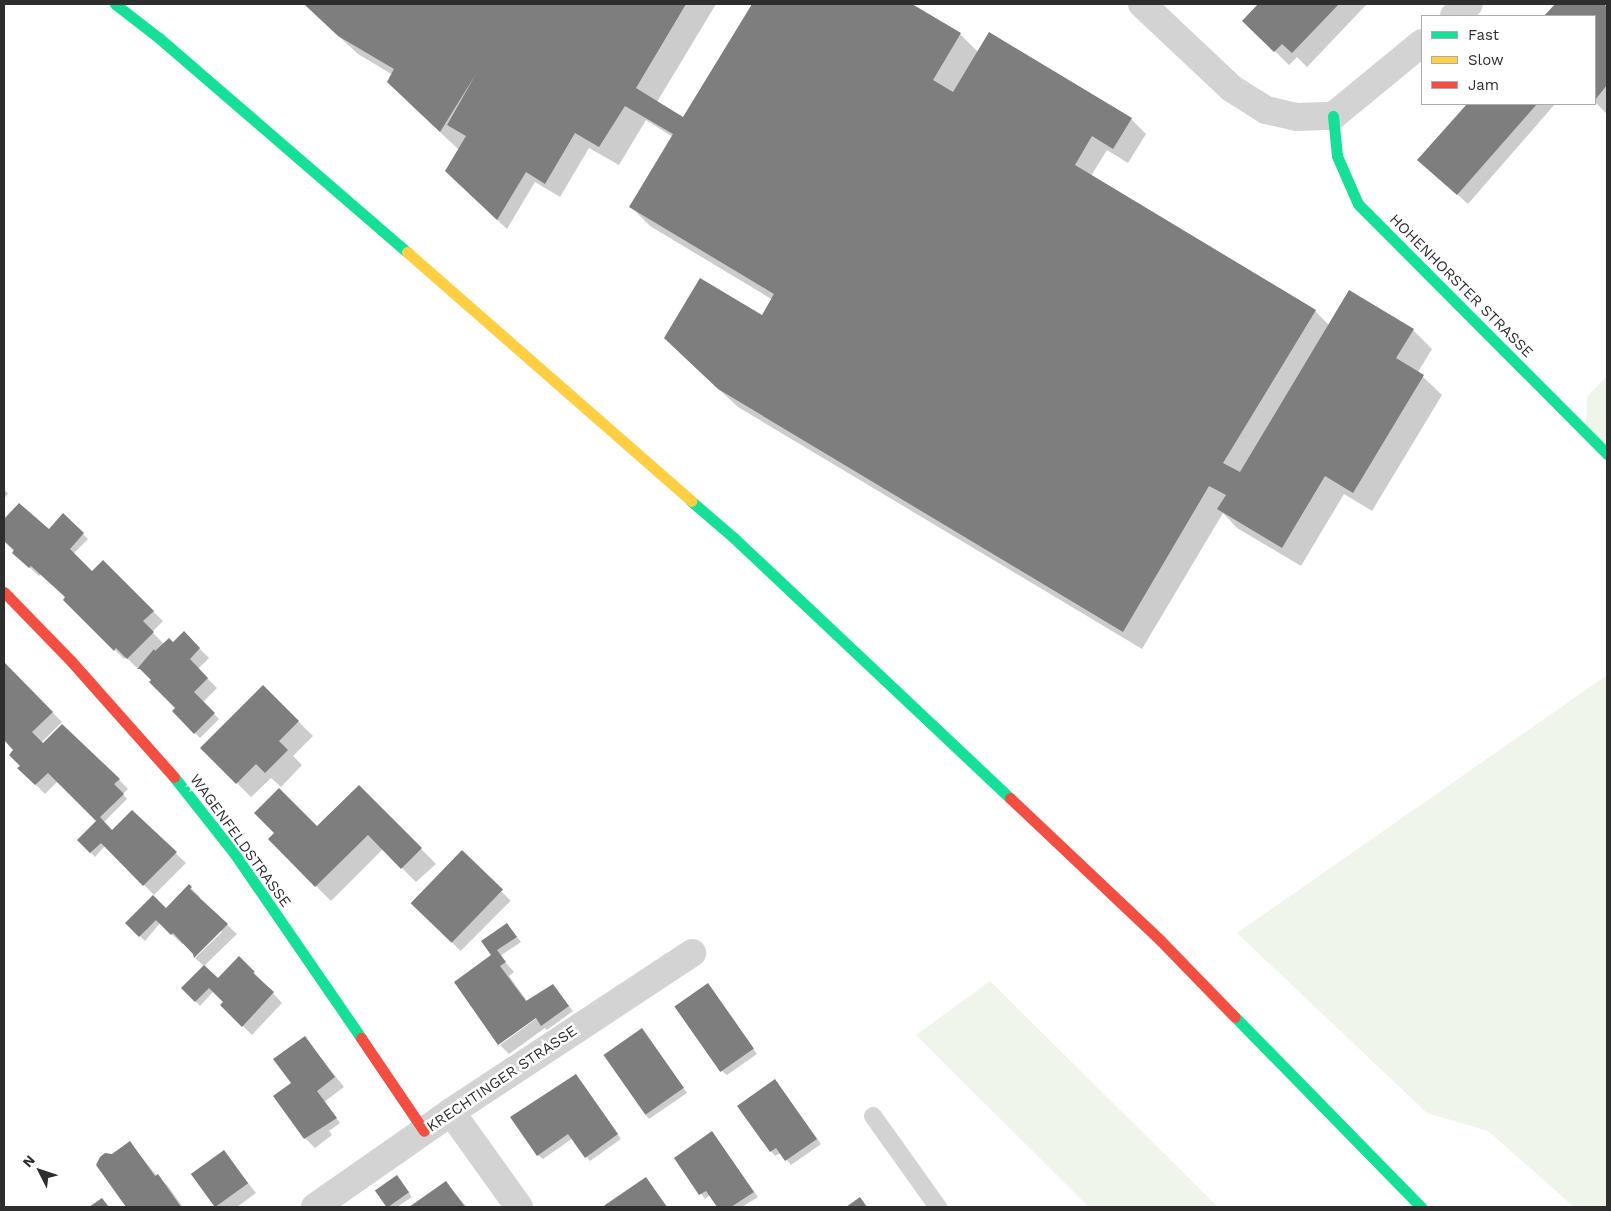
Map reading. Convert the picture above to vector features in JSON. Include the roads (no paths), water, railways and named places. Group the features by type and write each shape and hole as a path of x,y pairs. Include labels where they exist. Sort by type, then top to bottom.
{"main road":[{"path":"115,4 166,44 418,261 734,538 1160,940 1421,1207"},
{"name":"HOHENHORSTER STRASSE","path":"1333,116 1337,156 1358,204 1607,454"},
{"name":"WAGENFELDSTRASSE","path":"4,592 71,661 160,761 234,853 424,1131"}],"street":[{"path":"1142,4 1231,88 1266,110 1297,117 1333,116 1421,44"},
{"path":"1455,15 1469,4"},
{"name":"KRECHTINGER STRASSE","path":"315,1207 451,1112 692,952"},
{"path":"451,1112 518,1207"}],"lane":[{"path":"873,1116 938,1207"}]}
